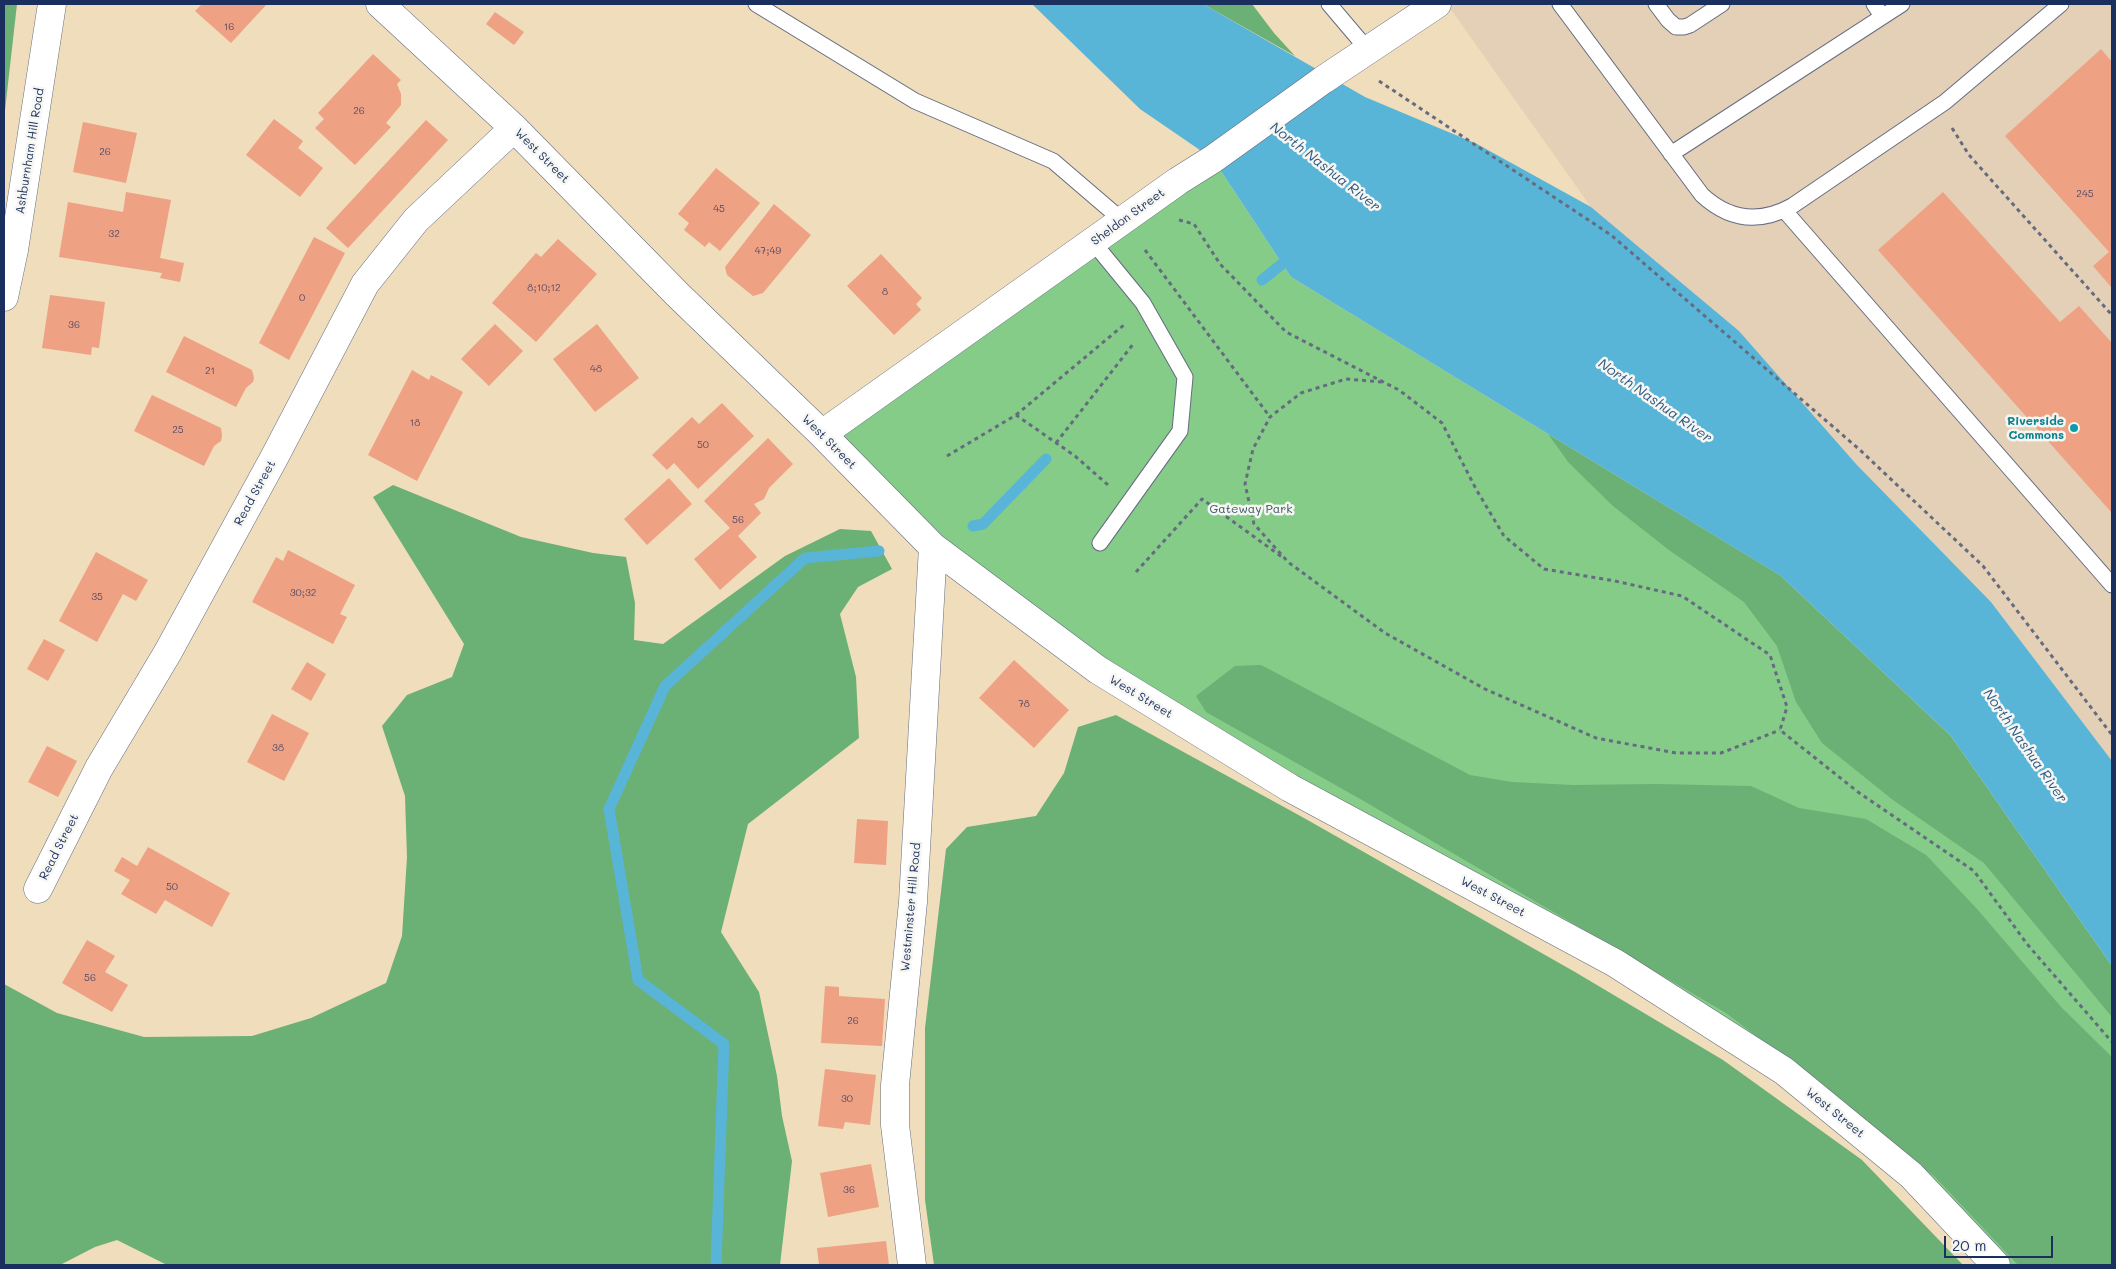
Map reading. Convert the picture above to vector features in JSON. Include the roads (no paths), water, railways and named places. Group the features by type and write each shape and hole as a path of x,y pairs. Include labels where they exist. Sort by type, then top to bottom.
{"street":[{"name":"Ashburnham Hill Road","path":"4,297 14,250 52,4"},
{"name":"West Street","path":"380,4 514,128 677,294 822,434 933,547 1098,670 1290,788 1616,962 1784,1071 1911,1175 1996,1265"},
{"name":"Sheldon Street","path":"822,434 1178,181 1213,159 1323,80 1438,4"},
{"name":"Read Street","path":"38,889 99,768 168,652 283,441 365,284 416,220 514,128"},
{"name":"Westminster Hill Road","path":"912,1265 894,1125 895,1085 912,902 933,547"}],"lane":[{"path":"756,4 915,101 1053,161 1123,221"},
{"path":"1329,4 1360,56"},
{"path":"1560,4 1702,195 1716,208 1728,213 1758,218 1770,216 1784,210 1946,102 2061,4"},
{"path":"1656,4 1671,24 1676,27 1684,27 1722,4"},
{"path":"1671,154 1878,10 1902,4"},
{"path":"1784,210 2112,585"},
{"path":"1093,242 1143,303 1186,377 1180,431 1100,543"}],"water":[{"name":"North Nashua River","path":"1032,4 1203,4 1365,97 1477,144 1591,207 1739,331 1857,465 1991,602 2112,761 2112,966 1951,736 1781,576 1291,277 1213,159 1140,109"}],"waterway":[{"path":"1262,280 1282,264"},
{"path":"973,526 983,524 1046,459"},
{"path":"716,1265 724,1044 638,980 609,809 665,686 805,558 879,551"}],"place":[{"name":"Riverside Commons","path":"2074,428"}],"park label":[{"name":"Gateway Park","path":"1251,509"}]}
